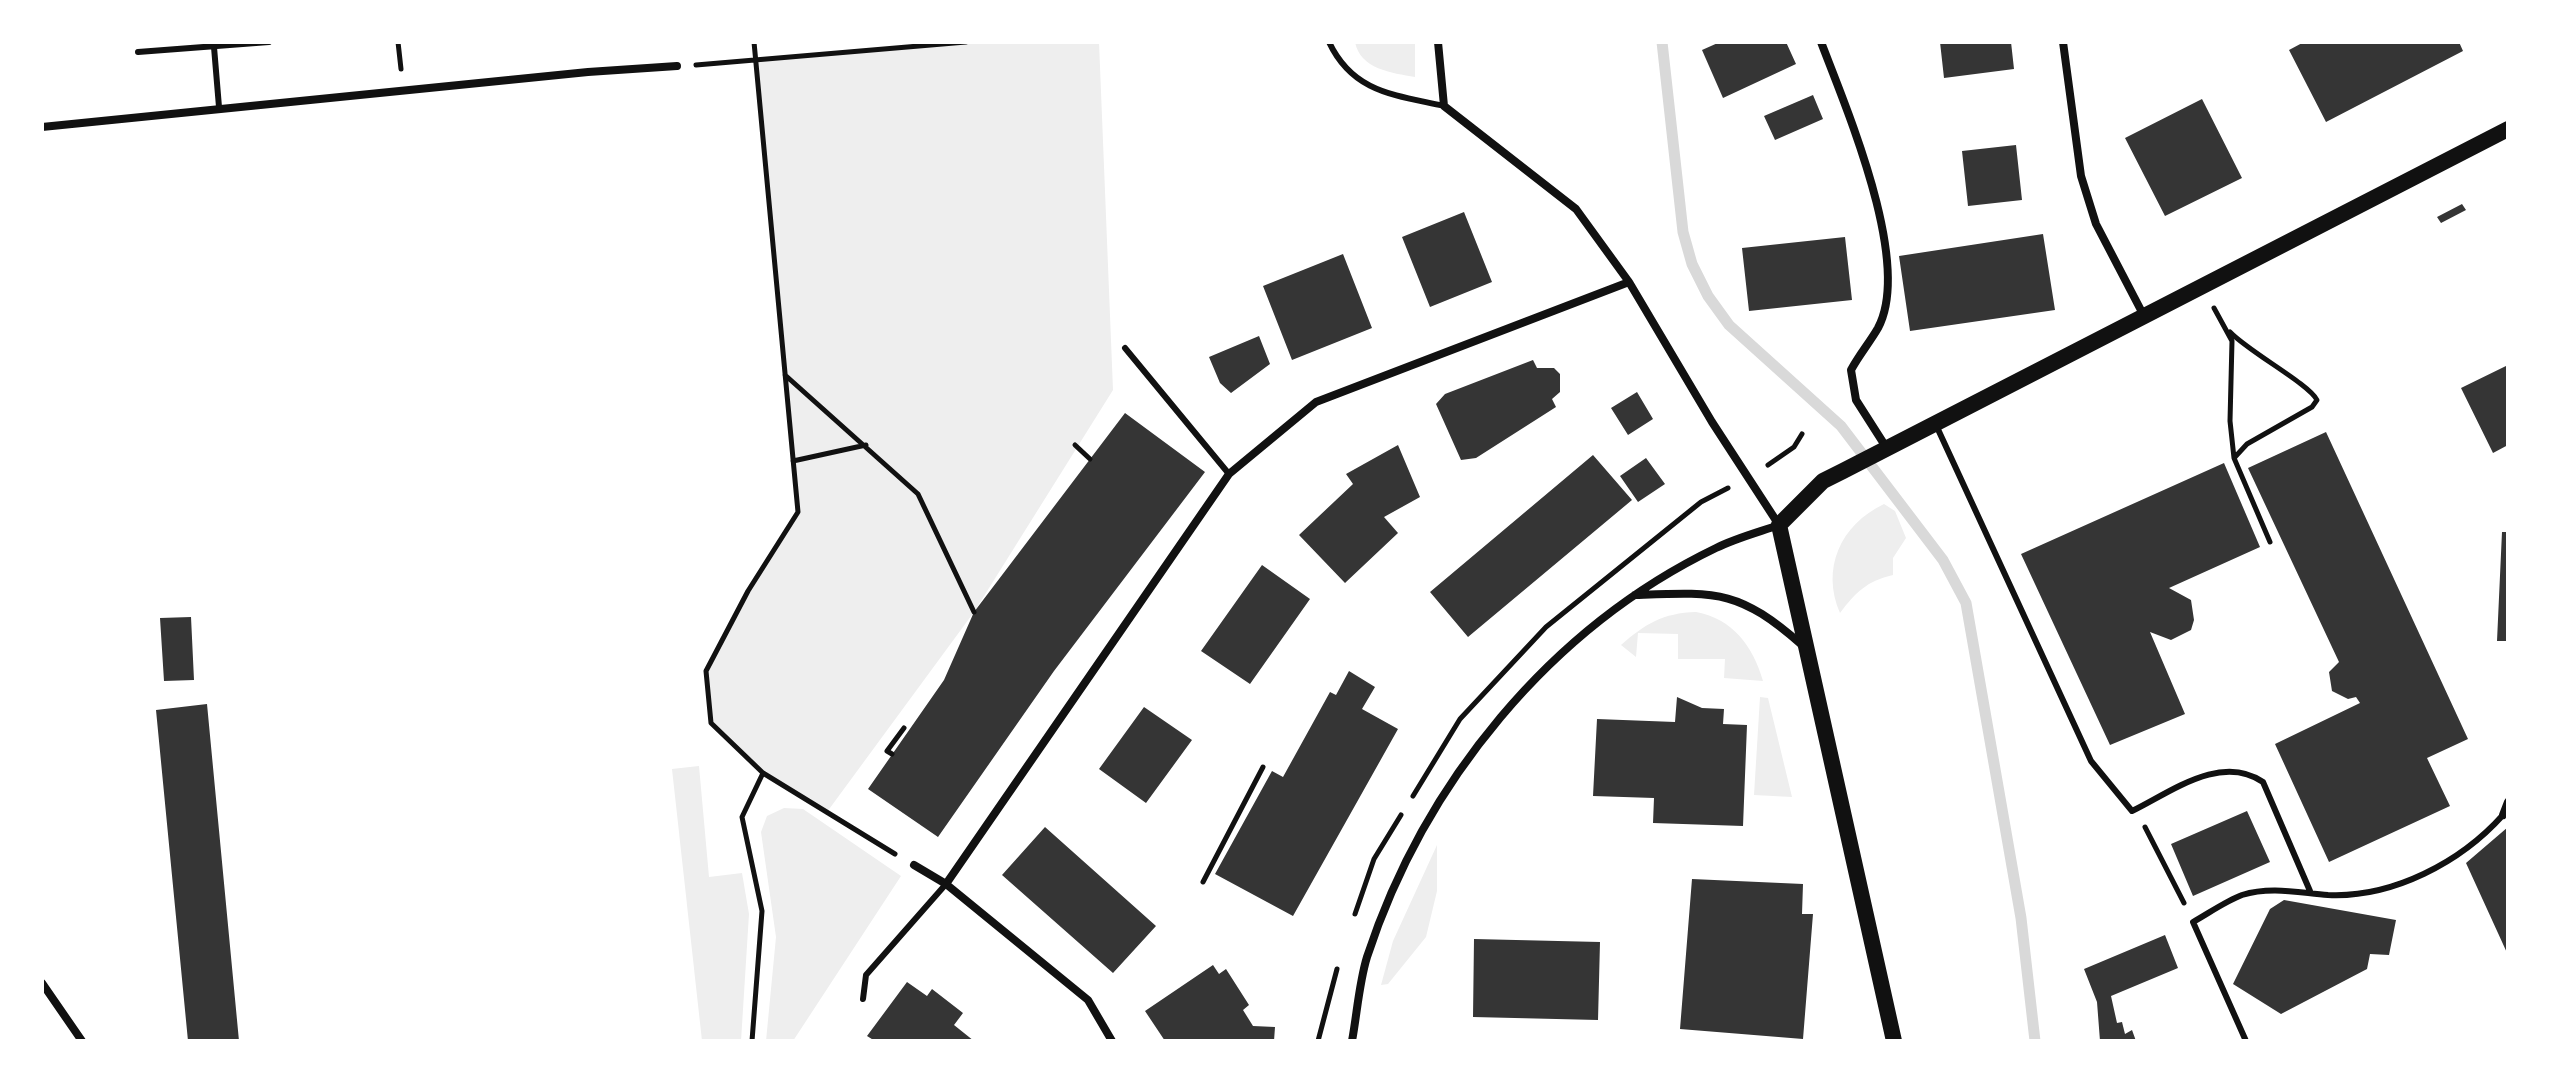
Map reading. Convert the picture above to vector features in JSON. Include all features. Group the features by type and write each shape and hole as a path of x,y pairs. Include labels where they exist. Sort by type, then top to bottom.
{"main road":[{"path":"1894,1041 1779,525 1823,481 2508,129"}],"street":[{"path":"1352,1041 1366,961 1396,878 1453,779 1492,724 1544,672 1634,595 1717,547 1779,525 1712,422 1629,282 1576,209 1444,106 1438,42"},
{"path":"1821,42 1883,221 1888,260 1884,306 1878,328 1851,370 1856,400 1886,447"},
{"path":"2063,42 2081,176 2096,224 2144,316"},
{"path":"42,127 219,107 637,67 677,66"},
{"path":"946,884 1229,474 1316,402 1629,282"},
{"path":"1634,595 1726,595 1773,620 1805,648"},
{"path":"2503,815 2508,802"},
{"path":"914,865 946,884 1088,1000 1112,1041"},
{"path":"42,983 82,1041"}],"lane":[{"path":"138,52 269,42"},
{"path":"1329,42 1338,61 1373,91 1444,106"},
{"path":"214,47 219,107"},
{"path":"1125,348 1229,474"},
{"path":"1935,423 2091,761 2132,811 2209,773 2234,770 2250,774 2263,782 2310,891"},
{"path":"2246,1041 2193,922 2242,895 2273,891 2310,891 2324,895 2369,893 2452,860 2480,841 2503,815"},
{"path":"863,999 866,975 946,884"}],"path":[{"path":"398,42 401,74"},
{"path":"754,42 798,512 748,591 706,671 711,723 763,773 914,865"},
{"path":"677,66 966,42"},
{"path":"2201,287 2240,343 2296,384 2312,391 2317,400 2312,407 2247,444 2234,458"},
{"path":"2227,328 2233,349 2230,421 2234,458 2270,542"},
{"path":"785,375 867,444 918,494 974,612"},
{"path":"1794,447 1802,434"},
{"path":"793,461 867,444"},
{"path":"1075,445 1090,459"},
{"path":"892,754 887,751 904,728"},
{"path":"1203,882 1263,767"},
{"path":"752,1041 762,911 742,817 763,773"},
{"path":"2132,811 2151,835 2193,922"}],"shaded area":[{"path":"966,42 1099,42 1113,390 974,612 827,812 763,773 711,723 706,671 748,591 798,512 757,61"},
{"path":"1355,42 1415,42 1415,77 1370,64 1358,51"},
{"path":"1884,504 1895,511 1906,538 1893,558 1893,575 1863,588 1840,613 1833,580 1838,550 1856,524"},
{"path":"1696,612 1721,621 1740,636 1754,656 1763,681 1724,678 1725,659 1678,659 1678,634 1638,633 1636,657 1621,645 1638,631 1655,621"},
{"path":"1760,697 1768,698 1792,797 1754,795"},
{"path":"699,766 709,877 742,873 749,914 741,1041 702,1041 672,769"},
{"path":"784,808 803,809 901,876 793,1041 766,1041 776,937 761,832 767,816"},
{"path":"1437,845 1437,891 1426,937 1388,984 1381,985 1393,941"}],"building":[{"path":"1720,42 1786,42 1796,64 1723,98 1702,50"},
{"path":"1940,42 2011,42 2014,69 1944,78"},
{"path":"2304,42 2459,42 2463,51 2326,122 2289,50"},
{"path":"1813,95 1823,119 1775,140 1764,116"},
{"path":"2202,99 2242,178 2165,216 2125,138"},
{"path":"2016,145 2022,200 1968,206 1962,151"},
{"path":"2462,204 2466,210 2441,223 2437,217"},
{"path":"1464,212 1492,282 1430,307 1402,237"},
{"path":"2043,234 2055,310 1910,331 1899,256"},
{"path":"1845,237 1852,300 1749,311 1742,248"},
{"path":"1343,254 1372,328 1292,360 1263,286"},
{"path":"1259,336 1270,364 1231,393 1220,383 1209,357"},
{"path":"1533,360 1537,368 1554,368 1560,374 1560,392 1552,399 1556,407 1476,458 1461,460 1436,404 1445,394"},
{"path":"2508,365 2508,445 2493,453 2461,388"},
{"path":"1637,392 1653,419 1628,435 1611,408"},
{"path":"1125,413 1205,472 1054,671 938,837 868,789 944,680 974,612"},
{"path":"2326,432 2468,739 2427,758 2450,806 2329,862 2275,744 2360,703 2356,697 2348,699 2332,691 2329,672 2339,662 2248,468"},
{"path":"1398,445 1420,497 1384,517 1398,533 1345,583 1299,535 1353,484 1346,474"},
{"path":"1593,455 1632,500 1468,637 1430,592"},
{"path":"1646,458 1665,484 1638,502 1620,476"},
{"path":"2224,463 2260,547 2169,588 2191,600 2194,620 2191,630 2171,640 2150,632 2185,714 2110,745 2021,554"},
{"path":"2502,532 2508,532 2508,641 2497,641"},
{"path":"1262,565 1310,599 1250,684 1201,651"},
{"path":"191,617 194,680 164,681 160,618"},
{"path":"1349,671 1375,687 1362,709 1398,729 1293,916 1215,874 1272,771 1283,777 1330,692 1336,695"},
{"path":"1677,697 1702,708 1724,709 1723,724 1747,725 1743,826 1653,823 1654,798 1593,796 1597,719 1675,722"},
{"path":"207,704 239,1041 188,1041 156,710"},
{"path":"1144,707 1192,740 1146,803 1099,769"},
{"path":"2247,811 2270,862 2193,896 2171,844"},
{"path":"1045,827 1156,926 1113,973 1002,875"},
{"path":"2508,827 2508,955 2466,863"},
{"path":"1692,879 1803,884 1802,914 1813,914 1803,1039 1680,1029"},
{"path":"2284,900 2396,920 2389,955 2370,954 2367,969 2281,1014 2233,984 2270,909"},
{"path":"2165,935 2178,968 2111,996 2117,1023 2122,1022 2125,1034 2132,1030 2136,1041 2100,1041 2097,1002 2084,969"},
{"path":"1474,939 1600,942 1598,1020 1473,1017"},
{"path":"1213,965 1219,974 1226,969 1249,1005 1243,1010 1253,1026 1275,1027 1274,1041 1165,1041 1145,1011"},
{"path":"907,982 927,996 932,989 963,1013 954,1025 974,1041 875,1041 867,1036"}],"waterway":[{"path":"1662,42 1683,232 1692,264 1708,296 1729,325 1841,426 1943,560 1966,603 2021,918 2035,1041"}]}
